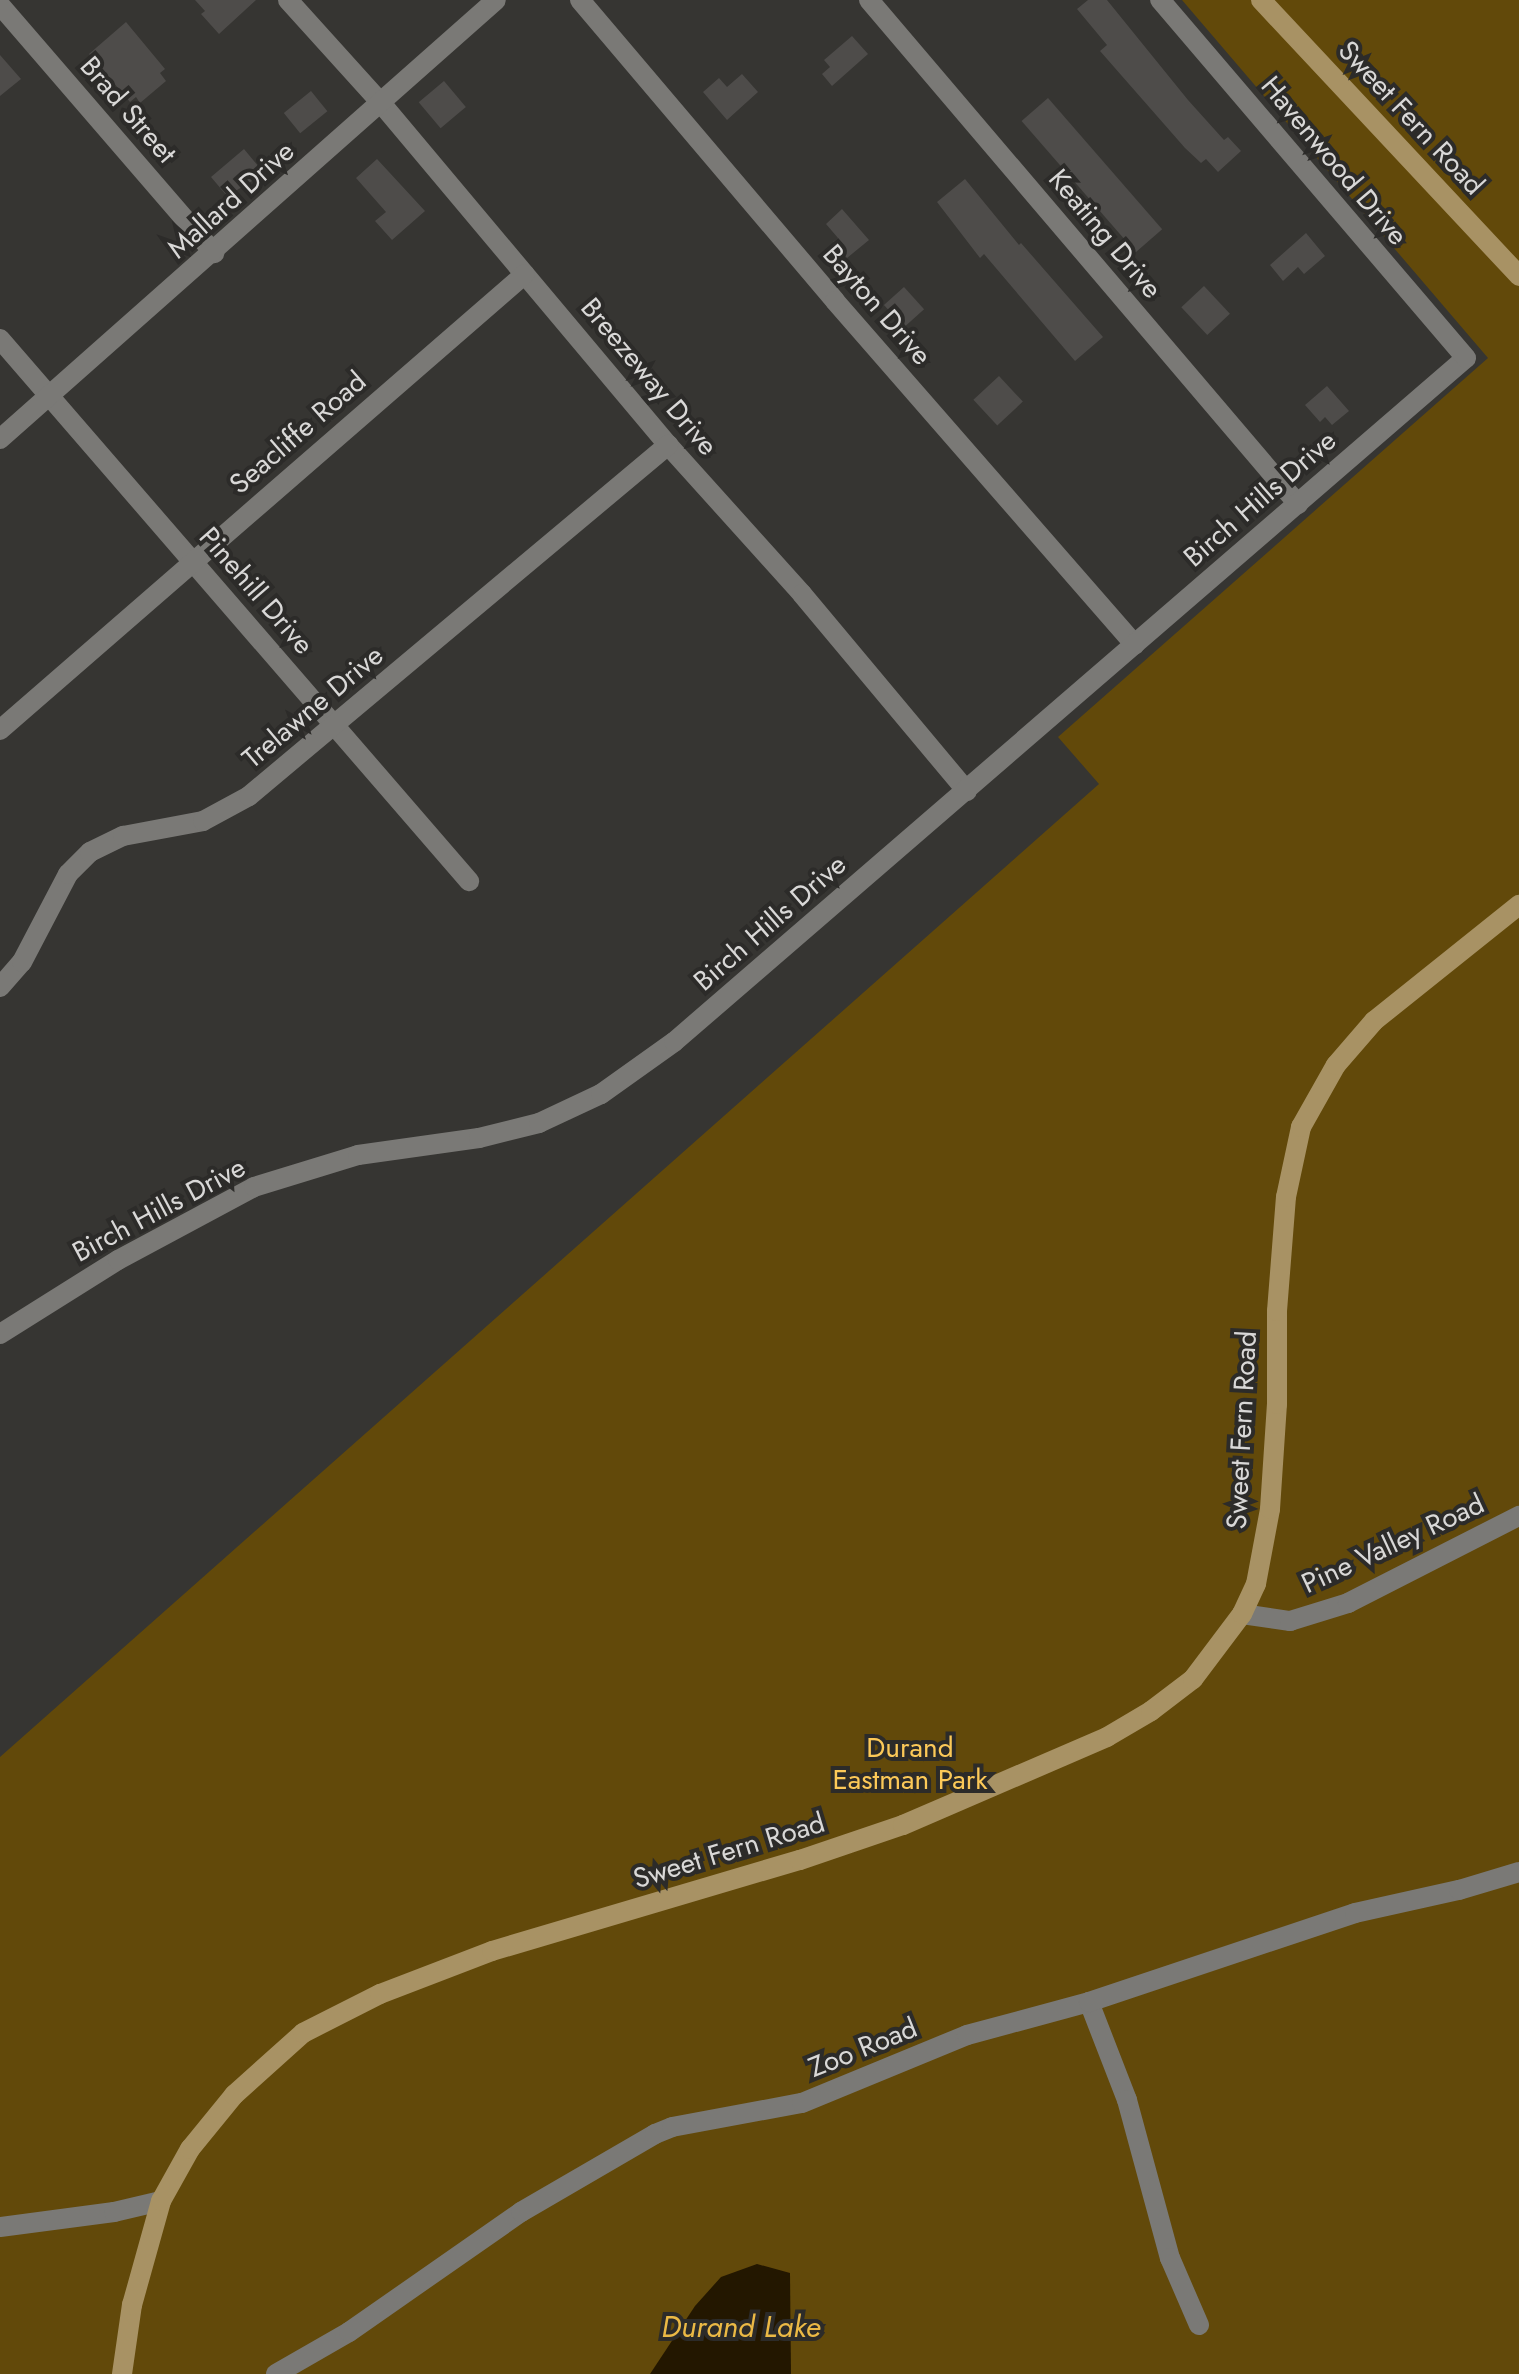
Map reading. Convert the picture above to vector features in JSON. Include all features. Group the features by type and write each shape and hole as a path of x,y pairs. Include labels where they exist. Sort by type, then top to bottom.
{"main road":[{"name":"Sweet Fern Road","path":"1261,0 1519,276"},
{"name":"Sweet Fern Road","path":"122,2374 132,2305 161,2201 190,2149 234,2095 303,2033 380,1994 492,1951 800,1860 903,1825 1035,1771 1151,1711 1193,1679 1242,1614 1256,1584 1270,1509 1285,1211 1301,1127 1336,1065 1374,1021 1519,905"}],"street":[{"name":"Breezeway Drive","path":"288,0 381,103 668,445 802,594 967,791"},
{"name":"Mallard Drive","path":"0,439 214,253 496,0"},
{"name":"Bayton Drive","path":"580,0 835,301 1135,645"},
{"name":"Keating Drive","path":"869,0 1298,504"},
{"name":"Havenwood Drive","path":"1160,0 1466,358"},
{"name":"Brad Street","path":"0,5 214,253"},
{"name":"Seacliffe Road","path":"0,730 525,274"},
{"name":"Pinehill Drive","path":"0,339 469,881"},
{"name":"Birch Hills Drive","path":"0,1334 118,1260 254,1187 358,1155 479,1138 539,1123 601,1094 674,1042 1466,358"},
{"name":"Trelawne Drive","path":"0,987 22,962 68,874 90,852 123,836 180,828 229,809 335,726 668,445"},
{"name":"Pine Valley Road","path":"1242,1614 1290,1621 1348,1603 1519,1516"},
{"name":"Zoo Road","path":"276,2374 349,2332 521,2212 672,2127 802,2103 967,2035 1089,2002 1355,1913 1459,1890 1519,1872"},
{"path":"1089,2002 1127,2100 1170,2258 1199,2325"},
{"path":"0,2227 114,2212 161,2201"}],"green space":[{"name":"Durand Eastman Park","path":"1182,0 1519,0 1519,2374 0,2374 0,1757 1099,784 1058,737 1488,358"}],"water":[{"name":"Durand Lake","path":"757,2264 790,2273 791,2374 650,2374 695,2306 721,2277"}],"building":[{"path":"195,0 256,0 219,34 201,14 205,11"},
{"path":"1088,0 1107,0 1188,100 1224,140 1228,137 1241,151 1218,172 1206,159 1201,163 1185,148 1100,51 1107,45 1077,9"},
{"path":"126,22 165,69 160,73 166,81 140,103 136,97 130,102 89,54"},
{"path":"852,36 868,54 832,86 822,74 830,67 824,60"},
{"path":"0,55 21,79 0,96"},
{"path":"742,74 758,92 727,120 703,92 719,78 727,87"},
{"path":"444,81 466,107 441,128 419,102"},
{"path":"311,91 327,111 300,133 284,113"},
{"path":"1048,98 1162,229 1136,252 1022,121"},
{"path":"244,149 259,167 248,176 252,181 227,196 211,177"},
{"path":"377,159 425,211 392,240 375,221 386,212 356,178"},
{"path":"965,179 1019,245 1021,243 1103,337 1075,361 984,254 980,258 937,202"},
{"path":"842,209 869,240 847,258 833,242 838,238 826,224"},
{"path":"1306,233 1325,256 1304,274 1298,267 1283,281 1270,265"},
{"path":"1204,286 1230,314 1207,335 1181,307"},
{"path":"904,287 924,309 904,327 884,305"},
{"path":"999,376 1023,402 997,425 973,400"},
{"path":"1327,386 1349,411 1332,425 1325,417 1320,422 1305,405"}]}
